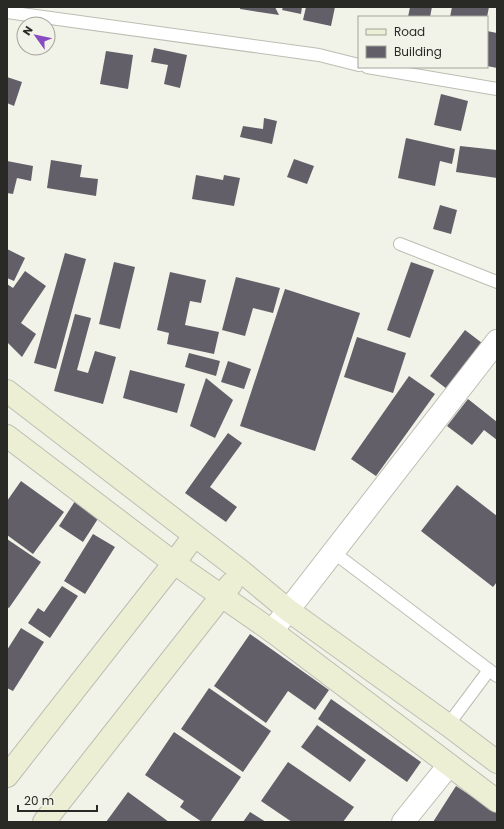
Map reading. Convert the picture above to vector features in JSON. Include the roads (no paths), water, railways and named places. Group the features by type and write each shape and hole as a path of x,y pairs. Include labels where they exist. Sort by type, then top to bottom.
{"main road":[{"path":"7,391 241,571 288,610 497,762"},
{"path":"7,436 174,563 272,631 497,801"},
{"path":"7,776 194,536"},
{"path":"44,822 241,571"}],"street":[{"path":"272,631 497,341"},
{"path":"403,822 449,764"}],"lane":[{"path":"7,12 319,55 358,65"},
{"path":"373,68 497,89"},
{"path":"400,244 497,282"},
{"path":"333,552 493,673 448,725"}]}
